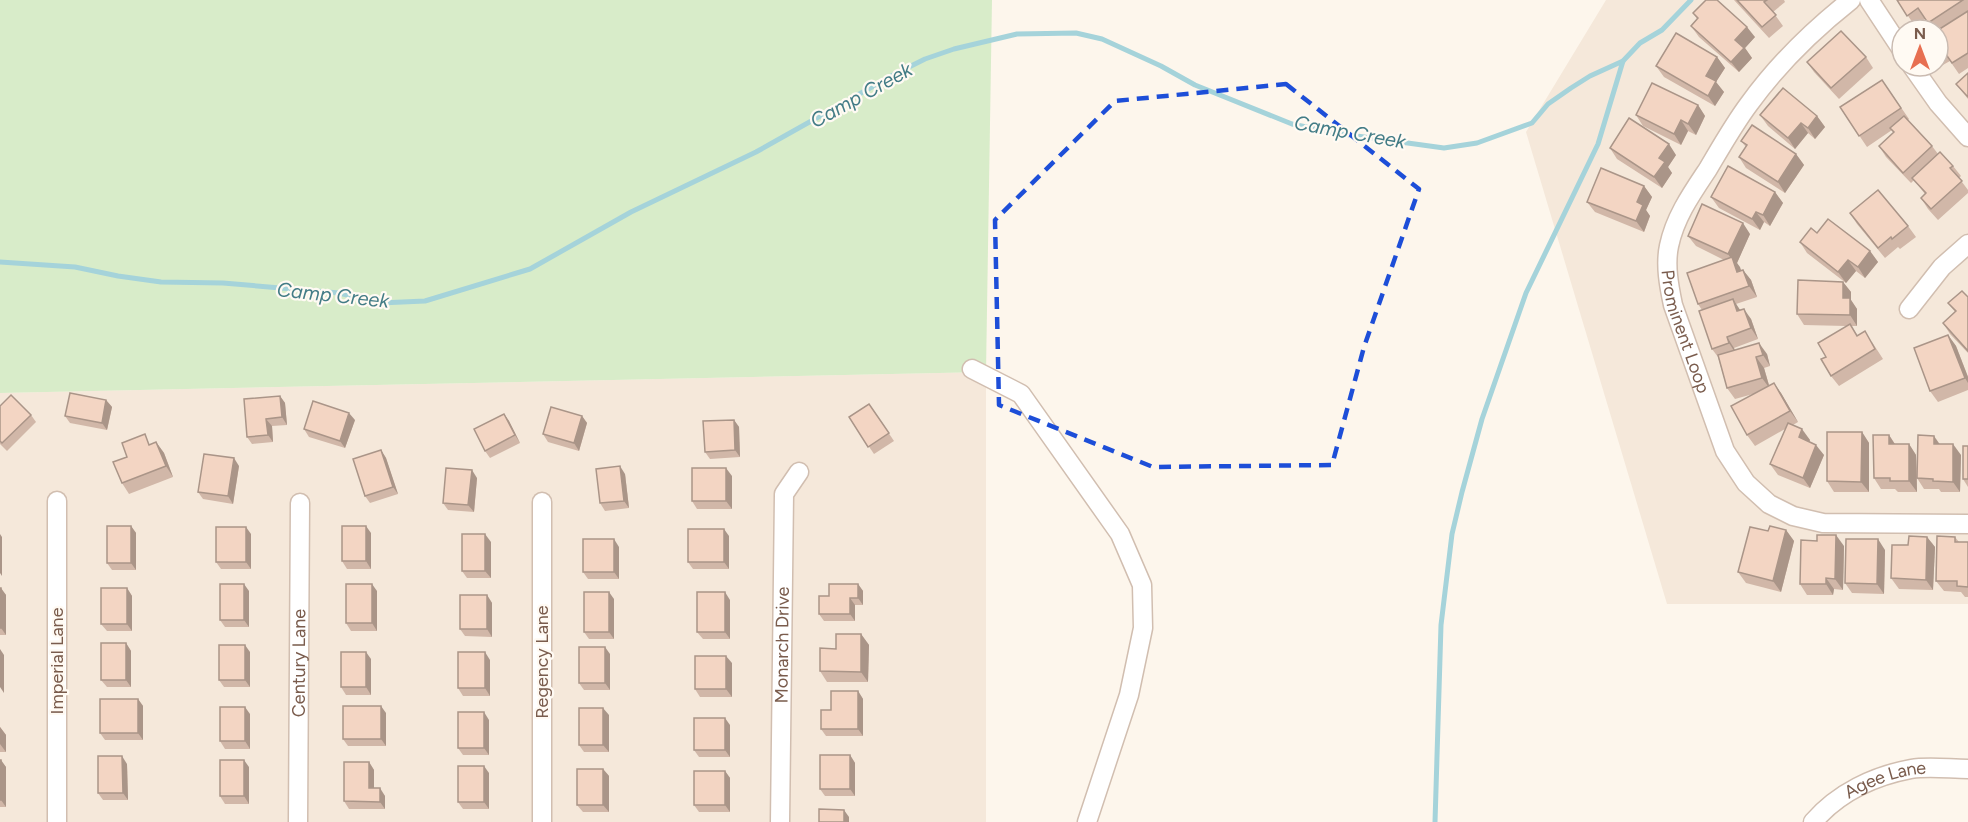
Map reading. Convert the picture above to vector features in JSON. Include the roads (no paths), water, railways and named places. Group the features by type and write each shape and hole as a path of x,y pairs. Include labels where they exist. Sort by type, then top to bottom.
{"street":[{"name":"Prominent Loop","path":"1851,0 1809,36 1765,83 1684,206 1668,247 1671,298 1725,451 1746,483 1769,504 1793,516 1823,523 1968,524"},
{"path":"1869,0 1890,32"},
{"path":"1920,78 1938,103 1968,137"},
{"path":"1909,309 1942,267 1968,244"},
{"path":"972,369 1021,394 1120,534 1142,585 1143,628 1129,695 1087,822"},
{"name":"Monarch Drive","path":"780,822 784,494 799,472"},
{"name":"Imperial Lane","path":"57,501 57,822"},
{"name":"Regency Lane","path":"542,502 542,822"},
{"name":"Century Lane","path":"298,822 300,503"},
{"name":"Agee Lane","path":"1813,822 1824,810 1863,783 1913,769 1968,770"}],"waterway":[{"name":"Camp Creek","path":"0,262 75,267 161,282 223,283 339,293 380,303 425,301 530,269 631,212 756,152 925,59 954,49 1017,34 1076,33 1102,39 1161,66 1195,85 1292,124 1335,133 1444,148 1477,143 1532,123 1548,104 1571,88 1590,76 1623,61 1640,43 1662,30 1691,0"},
{"path":"1435,822 1441,625 1452,534 1462,492 1482,419 1526,293 1598,144 1623,61"}]}
